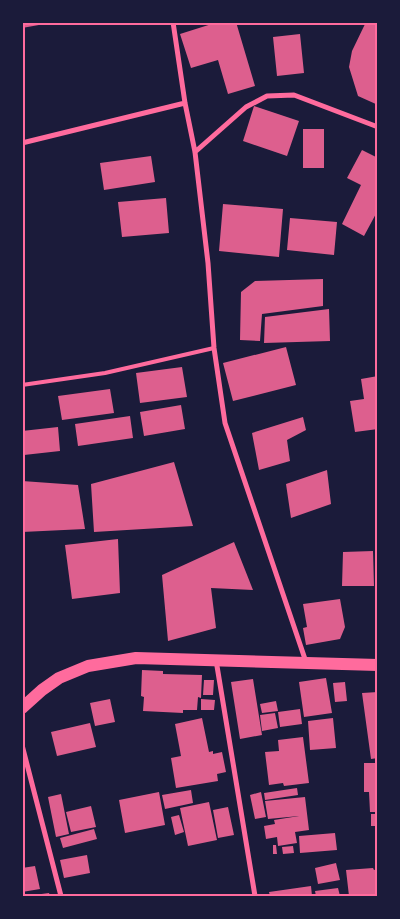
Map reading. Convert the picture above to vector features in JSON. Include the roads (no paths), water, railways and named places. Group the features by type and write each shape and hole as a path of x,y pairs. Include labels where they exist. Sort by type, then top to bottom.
{"main road":[{"path":"22,708 59,678 88,666 136,658 378,665"}],"street":[{"path":"173,22 185,103 195,152 208,263 214,348 225,423 307,663"},
{"path":"195,152 246,107 267,96 294,95 378,127"},
{"path":"22,143 185,103"},
{"path":"216,660 255,896"},
{"path":"22,745 61,896"}],"lane":[{"path":"22,385 105,373 214,348"}]}
